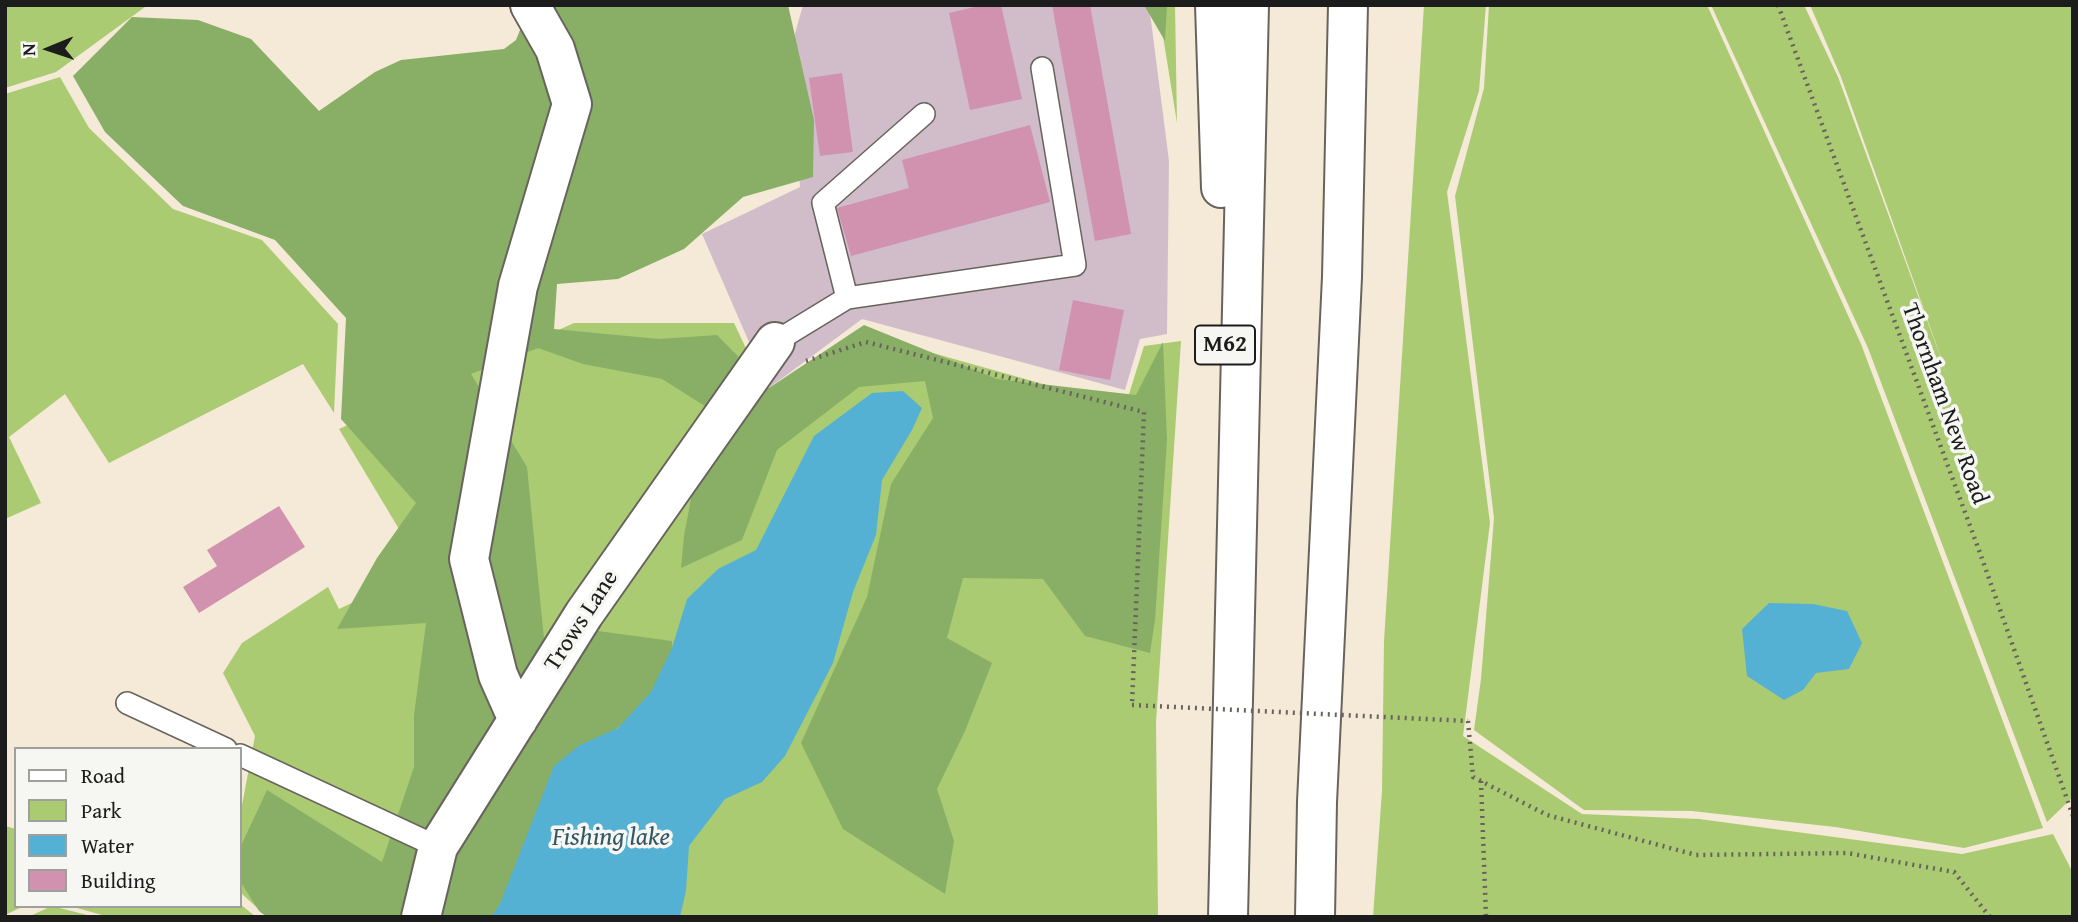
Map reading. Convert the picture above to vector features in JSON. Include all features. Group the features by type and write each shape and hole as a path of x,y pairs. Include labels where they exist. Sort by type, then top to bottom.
{"main road":[{"path":"518,720 498,676 469,559 518,286 572,104 555,49 530,5"},
{"name":"M62","path":"1215,5 1233,684"},
{"name":"M62","path":"1227,917 1249,5"},
{"path":"1315,917 1317,802 1342,276 1348,5"},
{"path":"1342,276 1364,5"},
{"name":"Trows Lane","path":"421,917 438,847 584,614 775,342"}],"lane":[{"path":"775,342 847,298 1075,265 1042,68"},
{"path":"847,298 822,203 924,114"},
{"path":"128,703 222,747"},
{"path":"242,756 438,847"}],"path":[{"name":"Thornham New Road","path":"1778,5 1980,553 2073,816"},
{"path":"775,342 788,366 866,342 1144,412 1132,705 1468,721 1474,777 1547,815 1696,855 1847,853 1954,872 1990,917"},
{"path":"1481,781 1486,917"}],"shaded area":[{"path":"803,5 1149,5 1169,161 1167,334 1140,339 1125,390 862,319 769,388 702,234 800,187 791,48"}],"green space":[{"path":"5,5 145,7 56,72 5,88"},
{"path":"530,5 788,5 814,120 813,177 743,197 684,249 618,279 557,284 554,329 659,339 717,335 769,388 864,325 997,379 1136,395 1163,342 1167,440 1155,620 1150,653 1085,636 1043,579 963,578 947,638 992,663 965,731 937,789 954,841 945,894 843,829 801,743 867,597 891,484 933,418 925,381 859,387 777,450 742,540 681,568 684,536 708,408 662,379 583,364 538,348 471,374 527,467 544,639 562,685 598,631 672,641 675,687 586,750 520,917 267,917 259,911 242,884 242,844 267,790 382,862 414,767 414,715 426,623 337,629 377,558 416,503 341,419 346,318 275,240 183,206 105,132 73,76 132,17 198,20 251,39 319,111 375,72 401,60 504,49 516,40"},
{"path":"1144,5 1167,5 1165,41"},
{"path":"1158,5 1175,5 1177,123"},
{"path":"1424,5 1486,5 1479,91 1447,192 1490,523 1463,736 1582,814 1699,819 1962,854 2053,834 2073,873 2073,917 1373,917 1382,791 1384,641"},
{"path":"1489,5 1707,5 1861,344 2043,828 1964,848 1835,827 1692,811 1584,810 1474,730 1481,679 1494,518 1455,196 1484,88"},
{"path":"1711,5 1804,5 1838,77 1950,383 1841,77 1810,5 2073,5 2073,797 2047,822 1868,348"},
{"path":"60,77 89,128 173,209 262,240 338,324 334,413 303,364 109,463 65,394 9,437 41,503 5,519 5,94"},
{"path":"574,323 734,323 771,401 865,334 1125,407 1144,346 1181,341 1156,722 1158,917 267,917 242,894 242,805 255,736 223,673 242,643 328,587 339,609 423,569 339,429"},
{"path":"5,826 14,828 14,908 20,908 5,915"},
{"path":"242,906 256,917 109,917 77,908 242,908"},
{"path":"48,908 60,908 95,917 28,917"}],"water":[{"name":"Fishing lake","path":"903,391 922,408 882,480 876,535 853,592 833,663 785,756 762,782 725,799 689,846 686,891 680,917 491,917 500,904 554,766 580,745 618,728 651,692 672,648 687,599 718,569 756,550 814,436 872,393"},
{"path":"1769,603 1813,604 1847,611 1862,643 1849,669 1816,673 1803,690 1784,700 1747,676 1742,629"}],"building":[{"path":"983,5 1001,5 1022,99 970,110 949,13"},
{"path":"1052,5 1090,5 1131,234 1095,241"},
{"path":"842,73 853,152 820,156 809,78"},
{"path":"1030,125 1050,202 851,256 837,208 909,188 902,160"},
{"path":"1073,300 1124,310 1110,380 1059,370"},
{"path":"279,506 305,547 199,613 183,587 217,566 207,550"}]}
